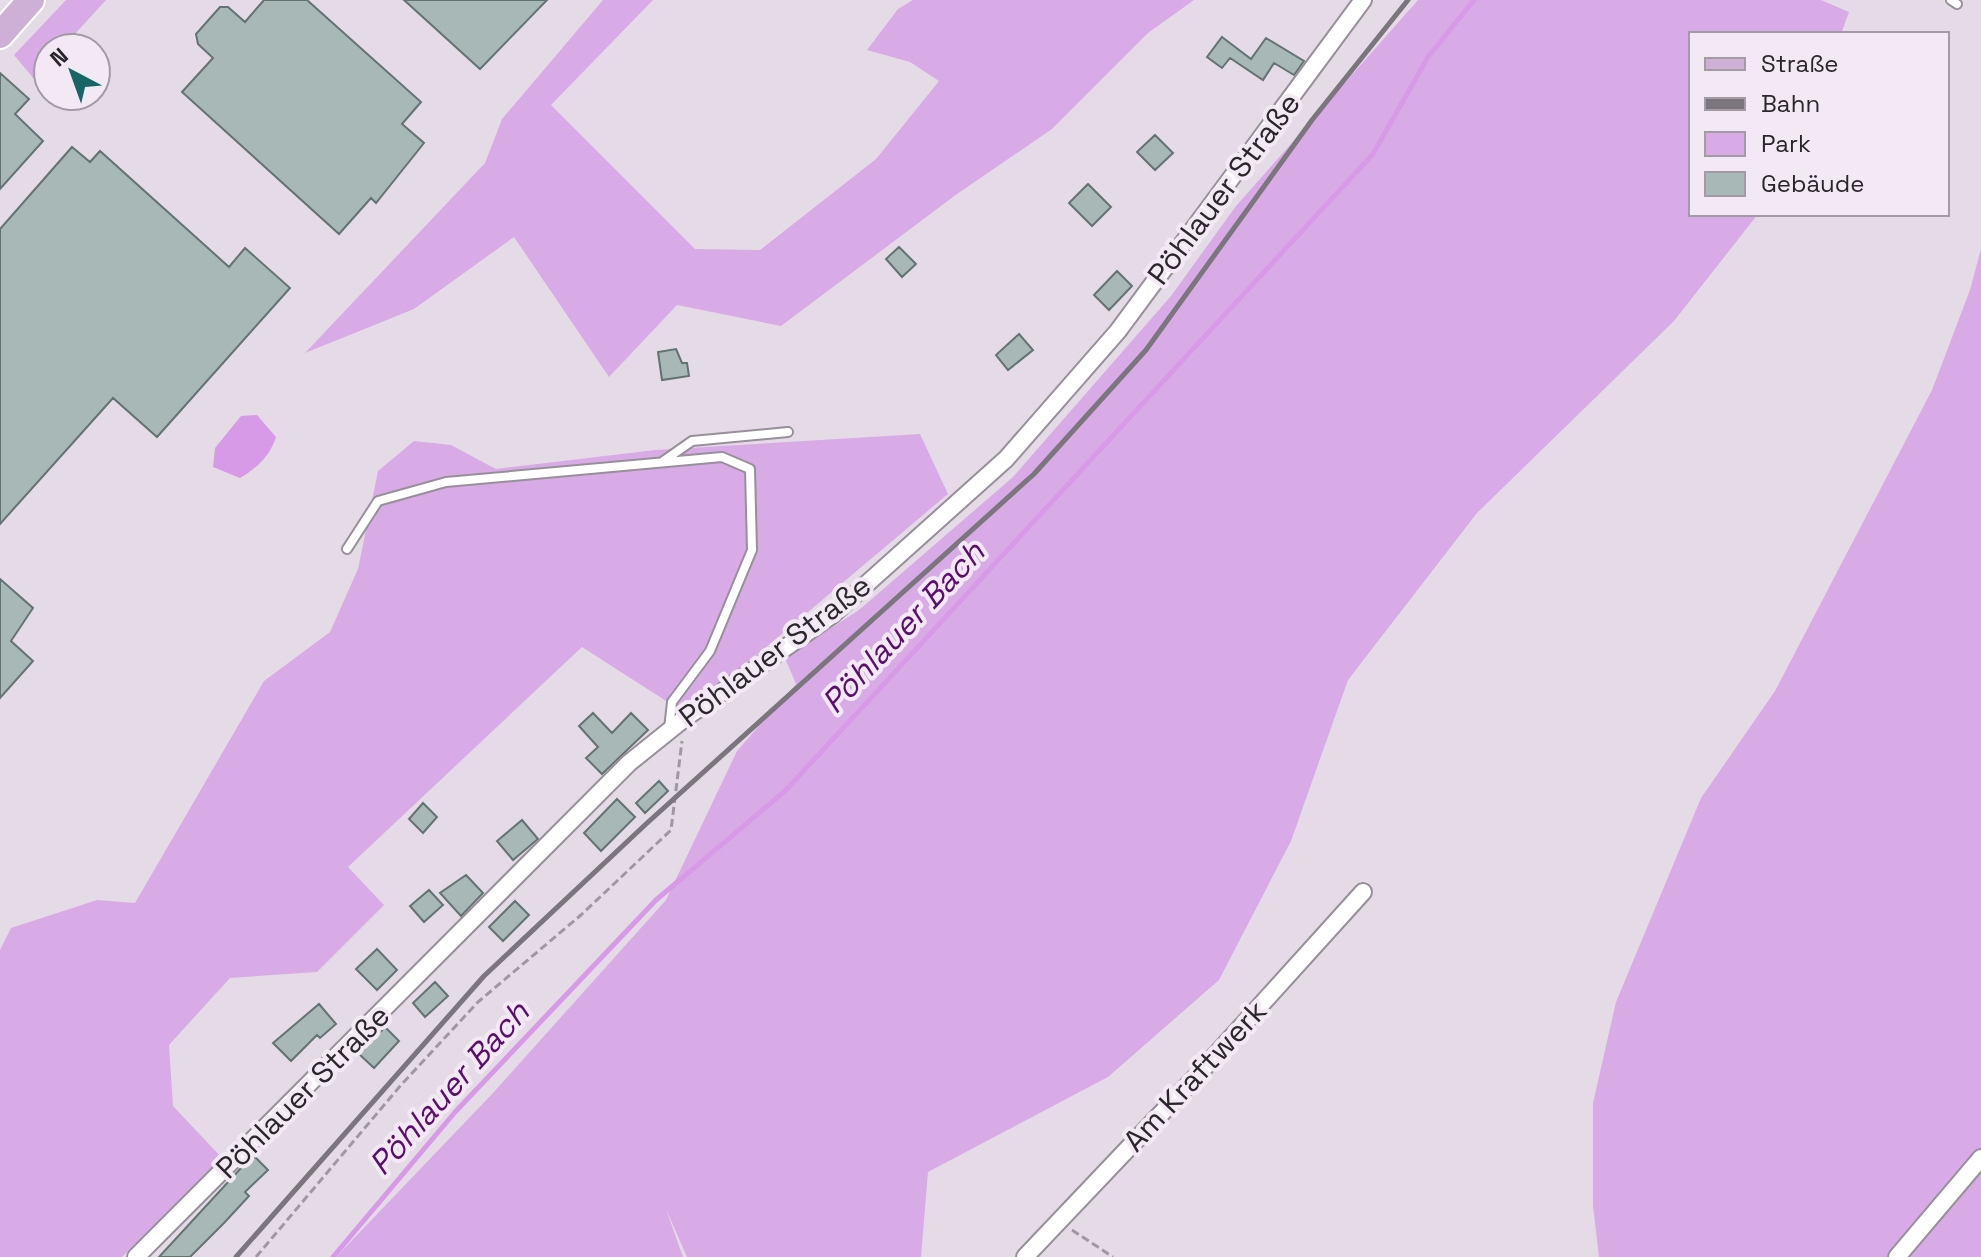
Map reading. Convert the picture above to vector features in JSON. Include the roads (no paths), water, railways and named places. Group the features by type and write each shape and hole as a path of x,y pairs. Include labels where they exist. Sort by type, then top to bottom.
{"main road":[{"path":"0,35 31,0"}],"street":[{"name":"Pöhlauer Straße","path":"136,1257 629,763 685,718 832,615 1006,459 1118,331 1363,0"},
{"name":"Am Kraftwerk","path":"1025,1257 1194,1079 1363,892"},
{"path":"1897,1257 1981,1158"}],"lane":[{"path":"662,463 692,441 788,432"},
{"path":"347,549 378,501 446,482 722,457 750,469 752,550 710,651 672,702 669,730"}],"waterway":[{"name":"Pöhlauer Bach","path":"333,1257 456,1111 656,900 785,791 1373,154 1428,57 1474,0"}],"railway":[{"path":"236,1257 484,976 646,824 1034,474 1146,350 1312,120 1408,0"}]}
